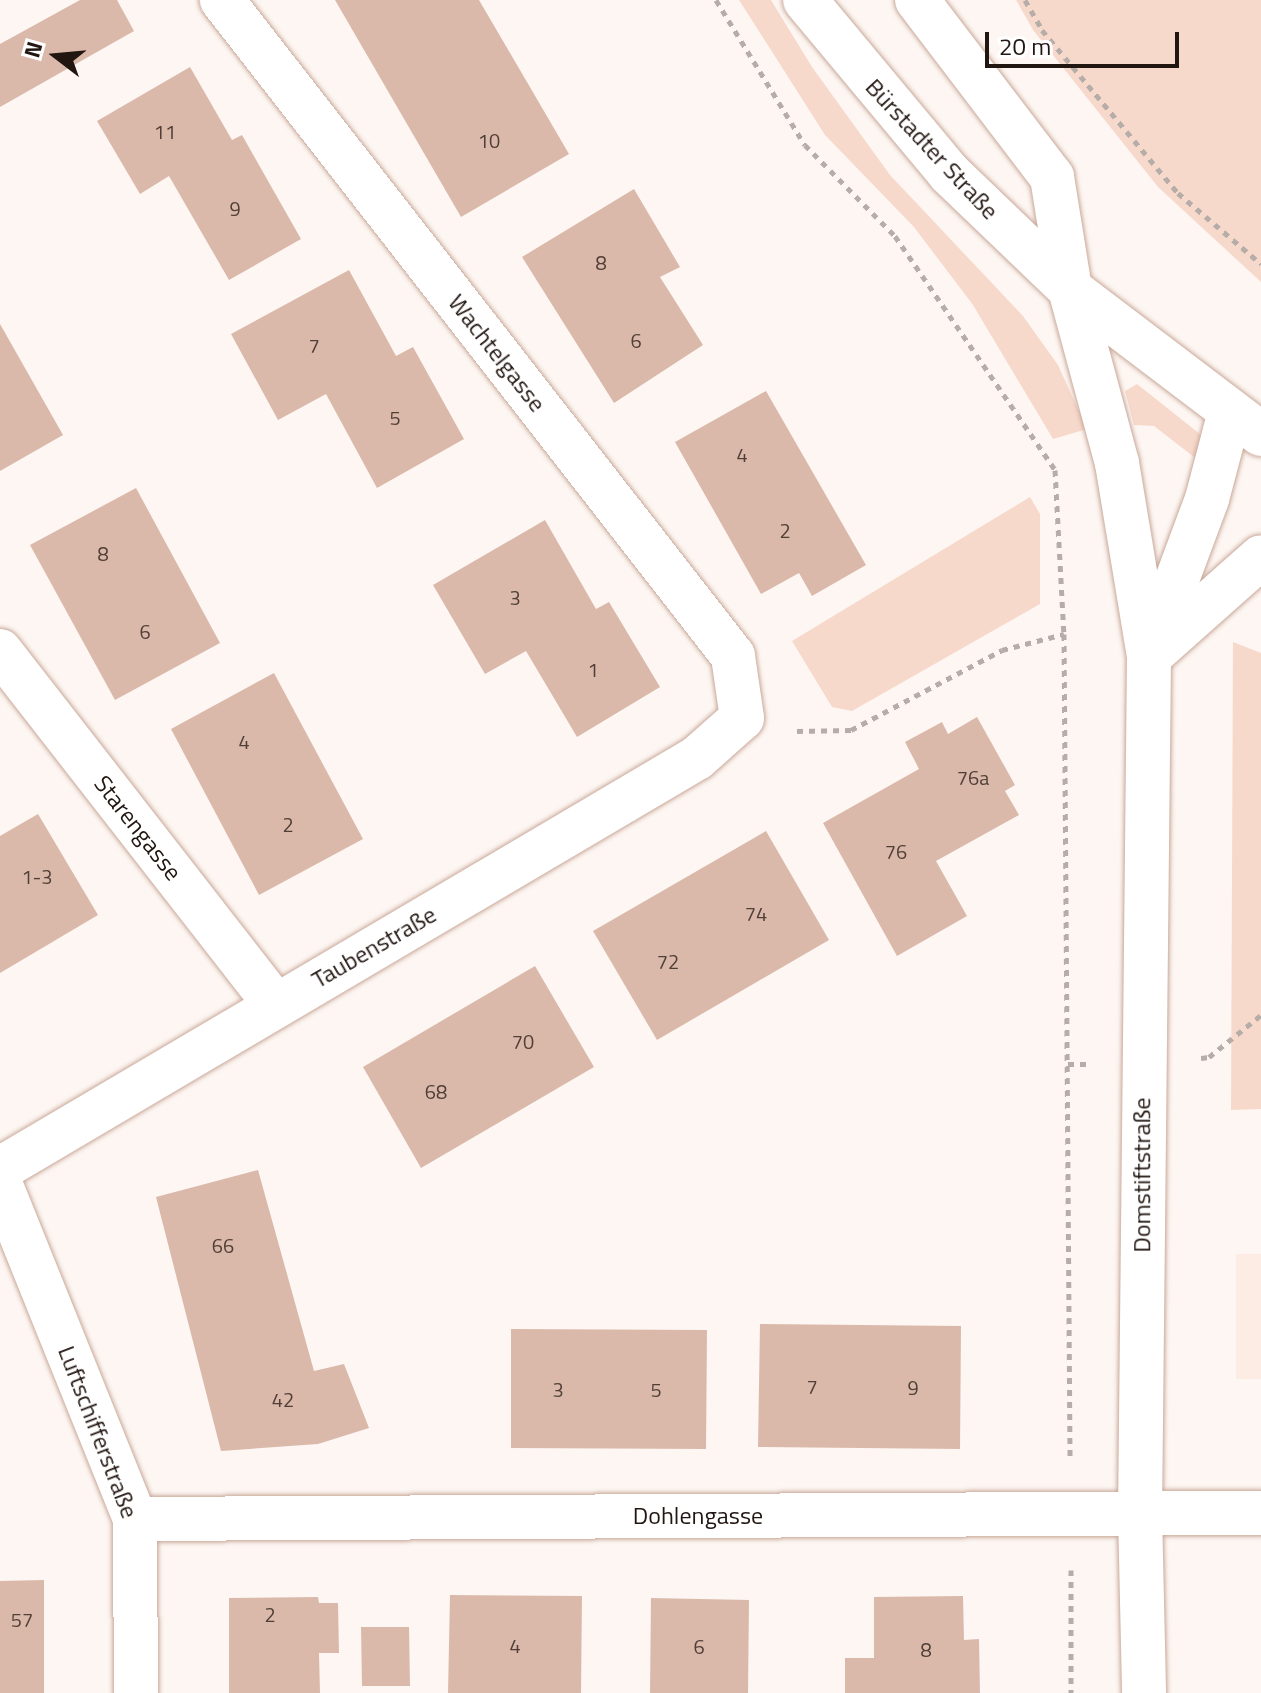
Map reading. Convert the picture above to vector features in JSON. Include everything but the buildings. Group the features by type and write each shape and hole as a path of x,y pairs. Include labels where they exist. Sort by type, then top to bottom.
{"street":[{"name":"Wachtelgasse","path":"222,0 733,656 742,718"},
{"name":"Bürstadter Straße","path":"805,0 949,173 1070,289 1246,423"},
{"path":"917,0 1052,177 1070,289 1117,463 1149,657"},
{"path":"1149,657 1207,499 1246,423"},
{"path":"1149,657 1261,557"},
{"name":"Starengasse","path":"0,651 276,1005"},
{"name":"Domstiftstraße","path":"1144,1693 1140,1513 1149,657"},
{"name":"Taubenstraße","path":"0,1169 697,758 742,718"},
{"name":"Luftschifferstraße","path":"0,1183 135,1519 136,1693"},
{"name":"Dohlengasse","path":"135,1519 1261,1513"}],"path":[{"path":"716,0 805,145 895,236 1055,470 1064,634 1071,1693"},
{"path":"1025,0 1042,30 1178,193 1261,264"},
{"path":"742,718 782,732 851,730 1002,650 1064,634"},
{"path":"1143,1061 1209,1057 1261,1015"}],"shaded area":[{"path":"739,0 771,0 812,67 890,175 1023,316 1058,365 1087,429 1053,439 973,305 914,227 825,135"},
{"path":"1016,0 1261,0 1261,282 1158,187 1033,30"},
{"path":"1137,384 1210,442 1203,464 1154,426 1134,425 1125,391"},
{"path":"1030,497 1040,514 1040,604 852,711 832,707 792,641"},
{"path":"1233,642 1261,653 1261,1109 1231,1110"},
{"path":"1236,1254 1261,1254 1261,1379 1236,1379"}]}
